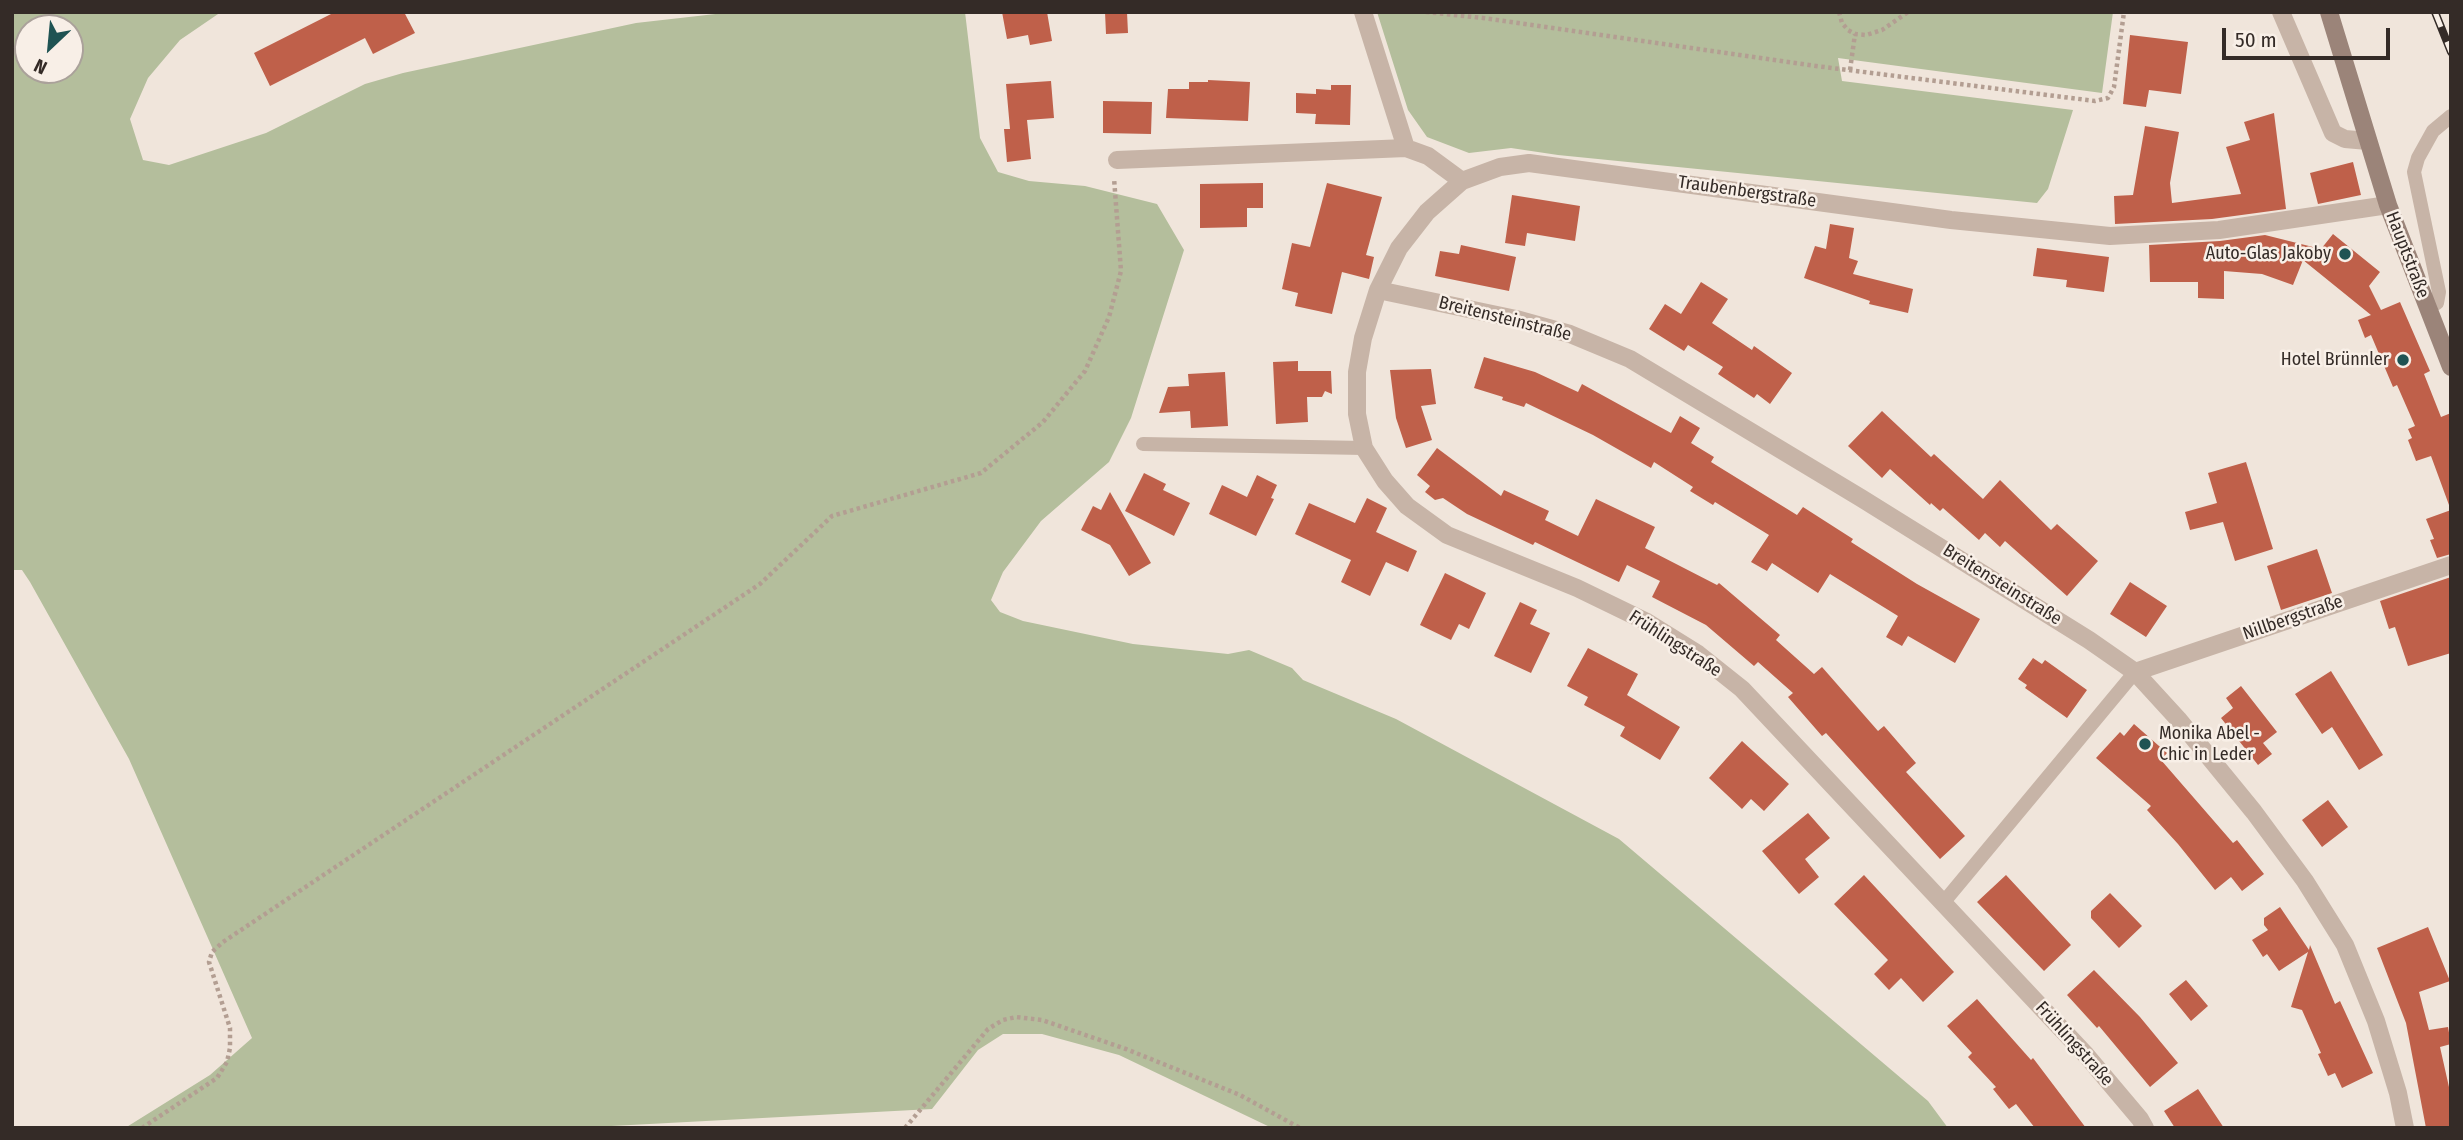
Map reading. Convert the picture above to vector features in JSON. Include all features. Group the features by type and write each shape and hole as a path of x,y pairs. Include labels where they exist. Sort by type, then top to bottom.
{"main road":[{"name":"Hauptstraße","path":"2329,12 2388,205 2451,367"}],"street":[{"path":"1363,12 1406,148"},
{"path":"2281,12 2333,133 2345,139 2368,141"},
{"path":"1117,160 1406,148 1428,156 1462,181"},
{"name":"Traubenbergstraße","path":"1462,181 1500,167 1529,163 1951,220 2110,236 2219,230 2388,205"},
{"name":"Frühlingstraße","path":"1462,181 1427,212 1399,248 1378,290 1363,338 1357,372 1357,414 1364,448 1385,481 1408,506 1447,534 1577,588 1645,621 1698,654 1742,689 2086,1055 2145,1128"},
{"name":"Breitensteinstraße","path":"1378,290 1516,319 1570,334 1630,359 1895,519 2089,640 2135,672 2178,719 2254,812 2305,881 2345,945 2376,1021 2398,1093 2405,1128"},
{"name":"Nillbergstraße","path":"2135,672 2451,565"}],"lane":[{"path":"2428,308 2437,303 2439,292 2414,172 2433,131 2451,117"},
{"path":"1143,444 1364,448"},
{"path":"1943,903 2135,672"}],"path":[{"path":"1426,12 2095,101 2108,98 2114,87 2124,12"},
{"path":"1839,12 1842,23 1855,34 1866,35 1882,30 1908,12"},
{"path":"1850,70 1855,34"},
{"path":"142,1128 217,1078 227,1062 230,1028 209,962 212,952 223,942 760,584 832,516 981,473 1043,422 1085,371 1109,317 1121,271 1114,177 1117,160"},
{"path":"905,1128 988,1029 1003,1020 1016,1017 1042,1020 1126,1049 1240,1095 1300,1128"}],"green space":[{"path":"12,12 221,12 180,40 148,78 130,119 143,160 169,165 266,133 365,84 403,73 636,23 733,12 965,12 980,138 998,172 1029,181 1085,186 1157,204 1184,250 1131,418 1109,462 1041,521 1003,572 991,600 1000,612 1023,621 1133,644 1228,654 1249,650 1292,668 1303,680 1396,719 1619,839 1928,1101 1948,1128 1272,1128 1119,1055 1042,1034 1003,1034 978,1050 932,1109 574,1128 125,1128 210,1075 252,1038 129,759 22,570 12,570"},
{"path":"1377,12 2113,12 2102,93 1838,58 1842,81 2073,110 2048,189 2037,203 1511,148 1469,153 1427,137 1408,110"}],"building":[{"path":"335,12 404,12 415,33 373,54 365,38 270,86 254,53"},
{"path":"1002,12 1047,12 1052,41 1030,45 1028,35 1007,39"},
{"path":"1105,12 1127,12 1128,33 1106,34"},
{"path":"2130,35 2188,42 2181,94 2149,90 2146,107 2123,104"},
{"path":"1051,81 1054,118 1027,120 1031,159 1007,162 1004,129 1010,129 1006,84"},
{"path":"1189,82 1250,82 1248,121 1166,118 1168,89 1189,89"},
{"path":"1331,85 1351,85 1350,125 1315,124 1316,114 1296,113 1296,93 1316,94 1316,89 1331,90"},
{"path":"1103,101 1152,102 1151,134 1103,133"},
{"path":"2274,113 2286,209 2212,219 2115,224 2114,196 2133,195 2145,126 2179,132 2170,183 2172,203 2241,194 2226,147 2250,140 2244,122"},
{"path":"2353,162 2361,195 2318,204 2310,173"},
{"path":"1263,183 1263,208 1247,208 1247,227 1200,228 1200,184"},
{"path":"1327,183 1382,197 1366,255 1374,257 1369,279 1342,272 1332,314 1295,306 1298,293 1282,289 1292,243 1310,247"},
{"path":"1512,195 1580,206 1575,241 1527,233 1525,246 1505,243"},
{"path":"1830,224 1854,228 1849,258 1858,261 1853,274 1913,289 1908,313 1869,304 1870,301 1804,278 1815,246 1826,249"},
{"path":"2333,234 2380,272 2369,286 2381,310 2400,302 2430,371 2424,374 2441,417 2451,413 2451,505 2431,456 2416,461 2408,440 2412,438 2408,429 2415,426 2397,385 2393,387 2371,335 2365,338 2358,320 2371,315 2303,260 2293,285 2262,274 2224,271 2224,299 2198,298 2198,282 2150,282 2149,245 2220,241 2265,235 2321,249"},
{"path":"1461,245 1516,257 1509,291 1435,276 1440,251 1459,254"},
{"path":"2037,248 2109,257 2104,292 2066,287 2067,280 2033,276"},
{"path":"1701,282 1728,299 1712,323 1752,350 1754,346 1792,373 1770,404 1757,394 1754,398 1718,374 1723,367 1688,345 1684,351 1649,329 1665,304 1681,314"},
{"path":"1484,357 1535,372 1578,392 1582,384 1671,433 1680,416 1700,428 1691,443 1714,457 1711,462 1797,515 1803,507 1853,539 1851,542 1917,584 1980,619 1955,663 1908,636 1902,646 1886,637 1898,616 1830,574 1818,593 1772,563 1767,571 1751,562 1769,535 1715,502 1713,505 1690,491 1693,487 1654,462 1651,468 1593,435 1526,403 1524,407 1474,388"},
{"path":"1298,361 1298,371 1331,371 1332,394 1325,391 1322,397 1307,397 1308,422 1276,424 1273,362"},
{"path":"1431,369 1436,404 1421,406 1432,440 1406,448 1396,418 1390,370"},
{"path":"1225,372 1228,426 1191,428 1190,411 1159,413 1168,387 1189,386 1188,374"},
{"path":"1882,411 1931,457 1934,454 1983,499 2000,480 2051,530 2057,524 2098,561 2067,596 2005,541 2000,547 1985,533 1979,540 1943,508 1940,511 1931,503 1930,505 1890,469 1882,478 1848,446"},
{"path":"1437,448 1501,496 1504,490 1549,511 1545,520 1578,536 1596,499 1655,527 1645,548 1717,585 1719,583 1780,635 1776,640 1814,674 1822,667 1878,731 1884,726 1916,763 1906,772 1965,836 1940,859 1826,733 1822,736 1788,697 1793,693 1758,662 1754,666 1706,625 1652,597 1660,581 1627,565 1619,582 1535,542 1533,545 1467,514 1443,498 1435,500 1425,492 1430,486 1417,475"},
{"path":"2246,462 2273,549 2235,561 2223,522 2190,530 2185,512 2217,503 2208,473"},
{"path":"1144,473 1166,484 1163,490 1190,503 1174,536 1125,511"},
{"path":"1257,475 1277,485 1271,498 1274,499 1256,536 1209,514 1222,485 1247,497"},
{"path":"1110,492 1151,563 1129,576 1110,545 1081,530 1093,506 1101,510"},
{"path":"1367,498 1387,508 1376,532 1417,551 1408,572 1386,562 1370,596 1341,582 1351,560 1295,534 1309,503 1355,523"},
{"path":"2451,510 2451,554 2437,558 2430,540 2434,539 2426,519"},
{"path":"2317,549 2332,593 2281,610 2267,566"},
{"path":"1445,573 1486,593 1469,629 1459,624 1451,640 1420,625"},
{"path":"2451,577 2451,653 2408,666 2395,627 2389,629 2380,601"},
{"path":"2130,582 2167,606 2146,637 2110,614"},
{"path":"1520,602 1537,610 1530,624 1550,633 1531,673 1494,656"},
{"path":"1588,648 1638,674 1627,695 1680,727 1660,760 1620,736 1625,727 1584,705 1588,697 1567,686"},
{"path":"2033,658 2042,664 2045,660 2087,690 2067,718 2025,688 2027,685 2018,679"},
{"path":"2331,671 2383,755 2359,770 2332,727 2322,734 2295,694"},
{"path":"2241,686 2277,732 2263,743 2272,754 2258,765 2221,718 2233,708 2226,698"},
{"path":"2134,724 2167,753 2161,760 2233,843 2237,840 2264,874 2242,891 2231,877 2215,890 2147,810 2151,806 2096,758 2120,732 2124,736"},
{"path":"1742,741 1789,784 1764,811 1751,799 1742,809 1709,778"},
{"path":"2328,800 2348,827 2322,847 2302,820"},
{"path":"1808,813 1830,838 1805,859 1819,877 1799,894 1762,851"},
{"path":"1864,875 1954,972 1923,1002 1901,978 1889,990 1874,974 1888,960 1834,904"},
{"path":"2006,875 2071,945 2044,971 1977,902"},
{"path":"2110,893 2142,926 2119,948 2091,918 2091,911"},
{"path":"2280,907 2309,950 2310,945 2335,1004 2340,1001 2373,1073 2342,1088 2335,1073 2328,1076 2302,1010 2291,1007 2308,952 2279,971 2267,954 2263,957 2252,940 2268,930 2264,925 2264,918"},
{"path":"2428,927 2450,981 2419,992 2429,1030 2448,1027 2451,1044 2440,1047 2451,1096 2451,1128 2426,1128 2406,1023 2377,948"},
{"path":"2094,970 2140,1017 2178,1063 2150,1087 2099,1026 2097,1028 2067,995"},
{"path":"2186,980 2208,1006 2191,1021 2169,994"},
{"path":"1977,999 2031,1060 2033,1058 2086,1128 2035,1128 2016,1104 2009,1109 1993,1089 1996,1087 1968,1057 1972,1053 1947,1026"},
{"path":"2198,1089 2224,1128 2175,1128 2164,1111"}],"railway":[{"path":"2435,12 2451,52"}],"place":[{"name":"Auto-Glas Jakoby","path":"2345,254"},
{"name":"Hotel Brünnler","path":"2403,360"},
{"name":"Monika Abel - Chic in Leder","path":"2145,744"}]}
